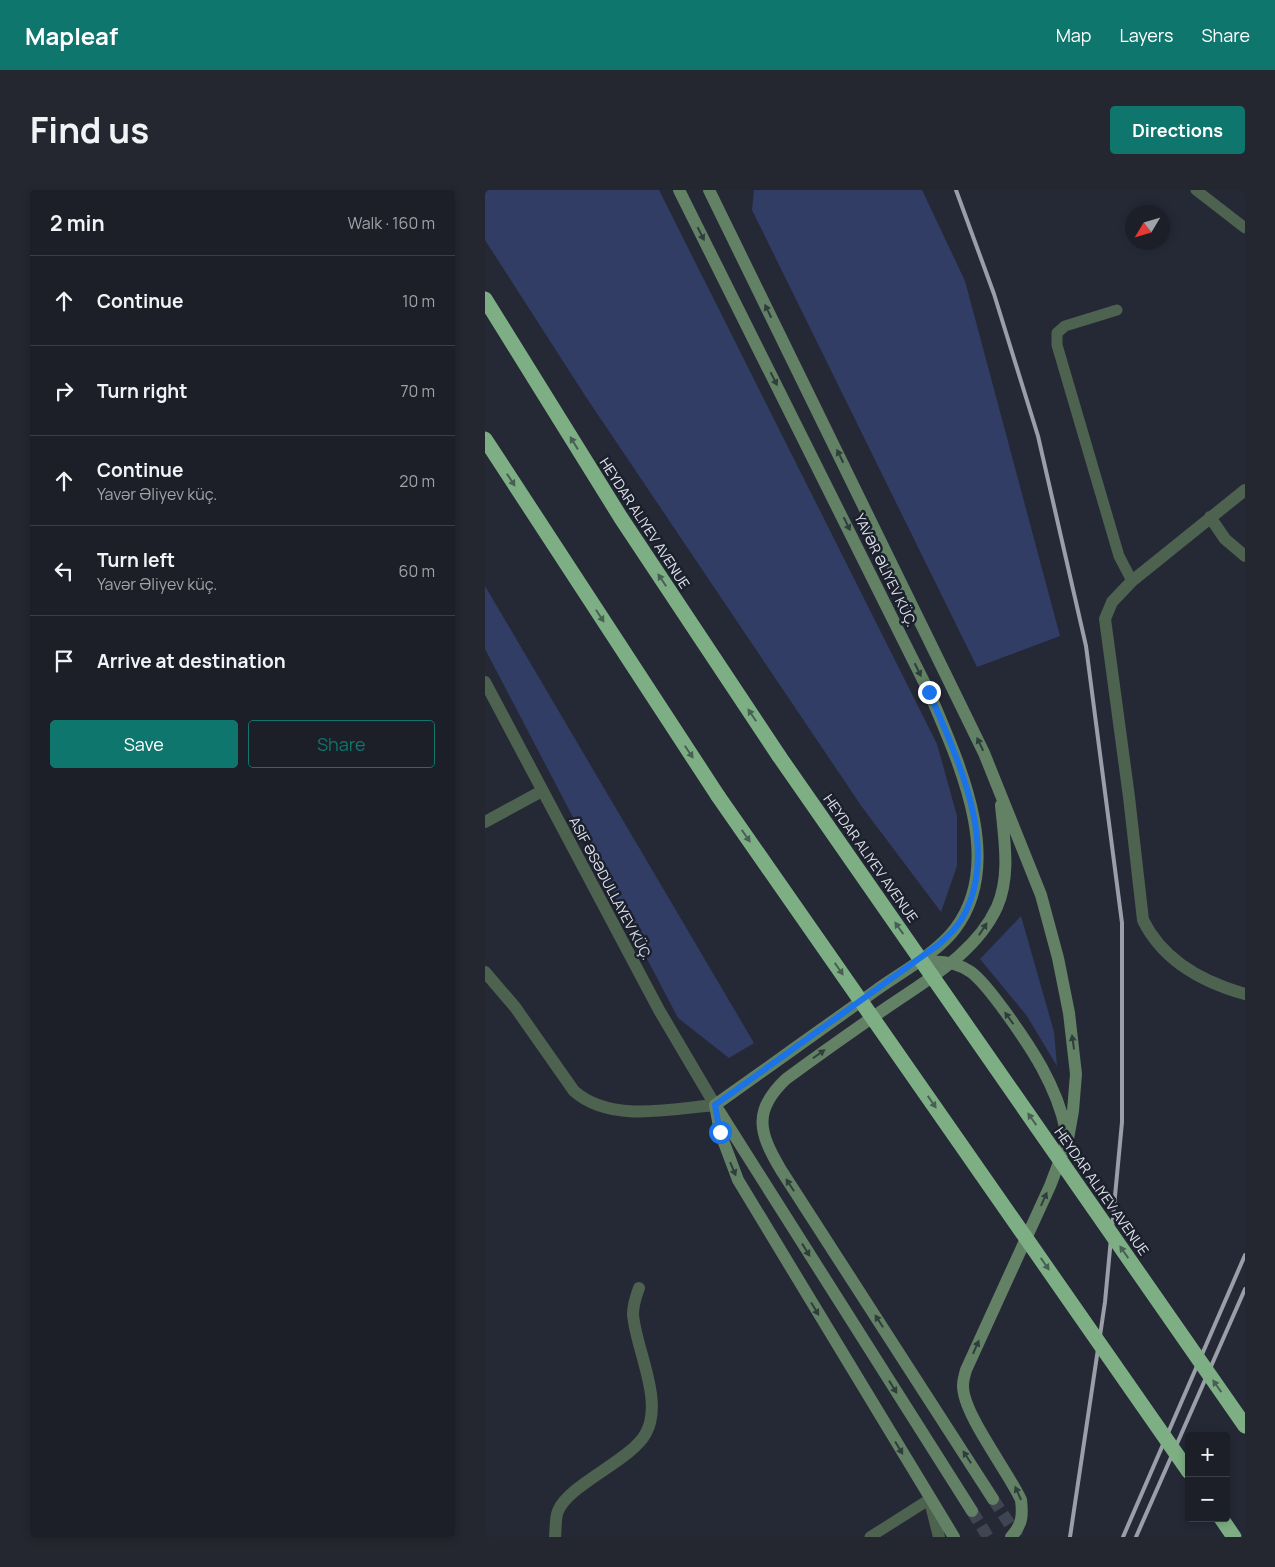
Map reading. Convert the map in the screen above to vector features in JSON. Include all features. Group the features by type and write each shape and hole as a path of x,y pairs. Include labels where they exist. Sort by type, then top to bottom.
{"highway":[{"name":"HEYDAR ALIYEV AVENUE","path":"485,300 621,518 779,756 1245,1426"},
{"path":"485,439 718,796 1185,1466"},
{"path":"1224,1522 1234,1537"}],"main road":[{"name":"YAVƏR ƏLIYEV KÜÇ.","path":"679,190 929,692 963,778 974,814 977,846 973,892 965,913 955,930 914,963 715,1105"},
{"name":"YAVƏR ƏLIYEV KÜÇ.","path":"710,191 955,691 999,789 1041,895 1069,1013 1076,1080 1068,1139 1050,1186 966,1370 963,1386 966,1402 973,1416 1021,1500 1023,1515 1018,1529 1011,1537"},
{"path":"993,1498 781,1170 763,1136 762,1122 765,1105 773,1092 786,1079 949,963 977,938 997,907 1003,888 1006,866 999,789"},
{"path":"914,963 928,961 949,963 973,973 985,986 1018,1030 1055,1093 1063,1113 1068,1139"},
{"path":"715,1105 720,1132 738,1180 930,1499 955,1537"},
{"path":"715,1105 972,1511"}],"street":[{"path":"1245,490 1132,581 1112,602 1105,619 1129,797 1143,920 1151,936 1177,962 1218,986 1245,994"},
{"path":"1210,517 1225,539 1245,556"},
{"name":"ASIF ƏSƏDULLAYEV KÜÇ.","path":"485,682 676,1041 715,1105"},
{"path":"485,822 542,791"},
{"path":"485,972 515,1007 574,1091 585,1101 599,1107 624,1110 657,1110 715,1105"},
{"path":"555,1537 558,1510 568,1497 636,1445 646,1433 651,1417 649,1378 633,1316 634,1304 639,1288"},
{"path":"930,1499 939,1537"}],"lane":[{"path":"1196,190 1245,228"},
{"path":"1117,310 1065,326 1057,333 1057,345 1119,556 1132,581"},
{"path":"870,1537 930,1499"}],"shaded area":[{"path":"485,190 659,190 937,744 957,816 957,866 941,912 862,807 586,397 485,240"},
{"path":"754,190 922,190 965,281 1060,636 977,667 752,210"},
{"path":"485,586 754,1043 729,1058 678,1018 485,649"},
{"path":"1021,916 1054,1032 1057,1066 1027,1016 980,959"}],"tunnel":[{"path":"993,1499 1018,1537"},
{"path":"972,1511 988,1537"}],"railway":[{"path":"956,190 994,294 1038,436 1086,646 1122,923 1122,1122 1105,1302 1070,1537"},
{"path":"1123,1537 1245,1255"},
{"path":"1136,1537 1245,1289"}],"route":[{"path":"720,1132 715,1105 938,945 955,930 965,913 973,892 976,873 977,846 974,814 953,749 929,692"}]}
